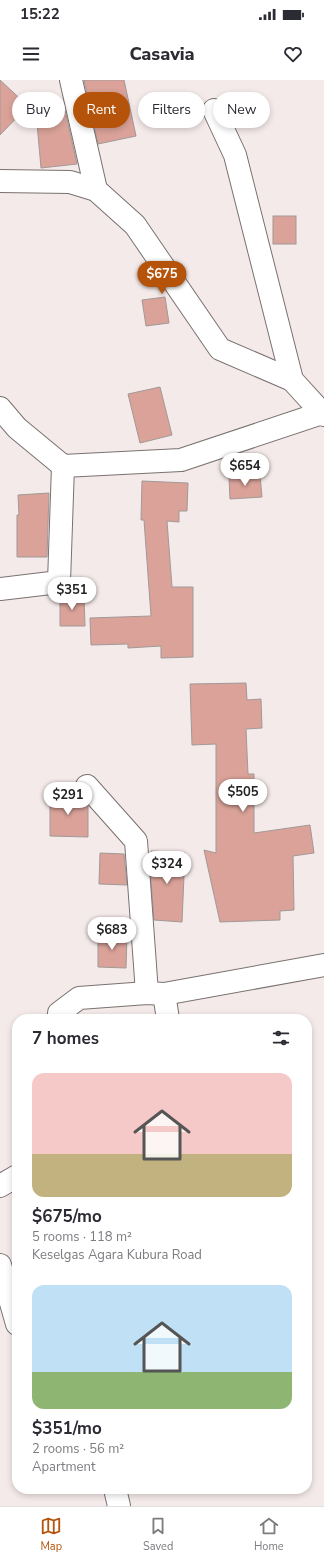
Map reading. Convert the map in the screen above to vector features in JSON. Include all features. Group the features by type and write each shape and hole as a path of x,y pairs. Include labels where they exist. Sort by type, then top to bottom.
{"street":[{"path":"71,80 96,190"},
{"path":"223,128 236,155 292,380"},
{"path":"0,181 70,182 96,190 135,226 220,349 292,380 323,414 181,460 63,466 16,428 0,408"},
{"path":"0,589 59,582 63,466"},
{"path":"87,786 136,841 156,994 166,1014"},
{"path":"59,1014 78,998 156,994 324,965"},
{"path":"0,1186 12,1179"},
{"path":"0,1265 12,1307"},
{"path":"116,1494 119,1506"}],"building":[{"path":"0,80 13,92 12,123 0,135"},
{"path":"84,80 124,80 127,92 87,92"},
{"path":"130,108 136,136 98,144 94,128 130,128"},
{"path":"65,110 77,164 41,168 37,128 65,128"},
{"path":"273,216 296,216 296,244 273,244"},
{"path":"165,297 169,323 146,326 142,300"},
{"path":"160,387 172,435 140,443 128,394"},
{"path":"260,475 262,497 230,499 229,477"},
{"path":"142,481 188,483 187,511 179,511 179,522 167,521 172,587 193,587 193,657 161,658 161,646 128,648 128,644 91,645 90,618 151,616 144,520 141,520"},
{"path":"49,493 47,557 17,557 17,515 19,515 18,495"},
{"path":"84,596 85,626 60,626 60,597"},
{"path":"246,683 247,700 261,699 262,728 246,729 248,774 254,774 254,833 310,825 314,853 293,856 294,910 280,911 280,920 220,922 204,850 216,853 216,744 192,745 190,684"},
{"path":"50,794 78,794 88,806 88,837 50,836"},
{"path":"151,851 185,853 182,922 154,920 149,854 151,854"},
{"path":"100,853 124,854 127,885 99,884"},
{"path":"98,934 127,935 126,968 98,967"}]}
